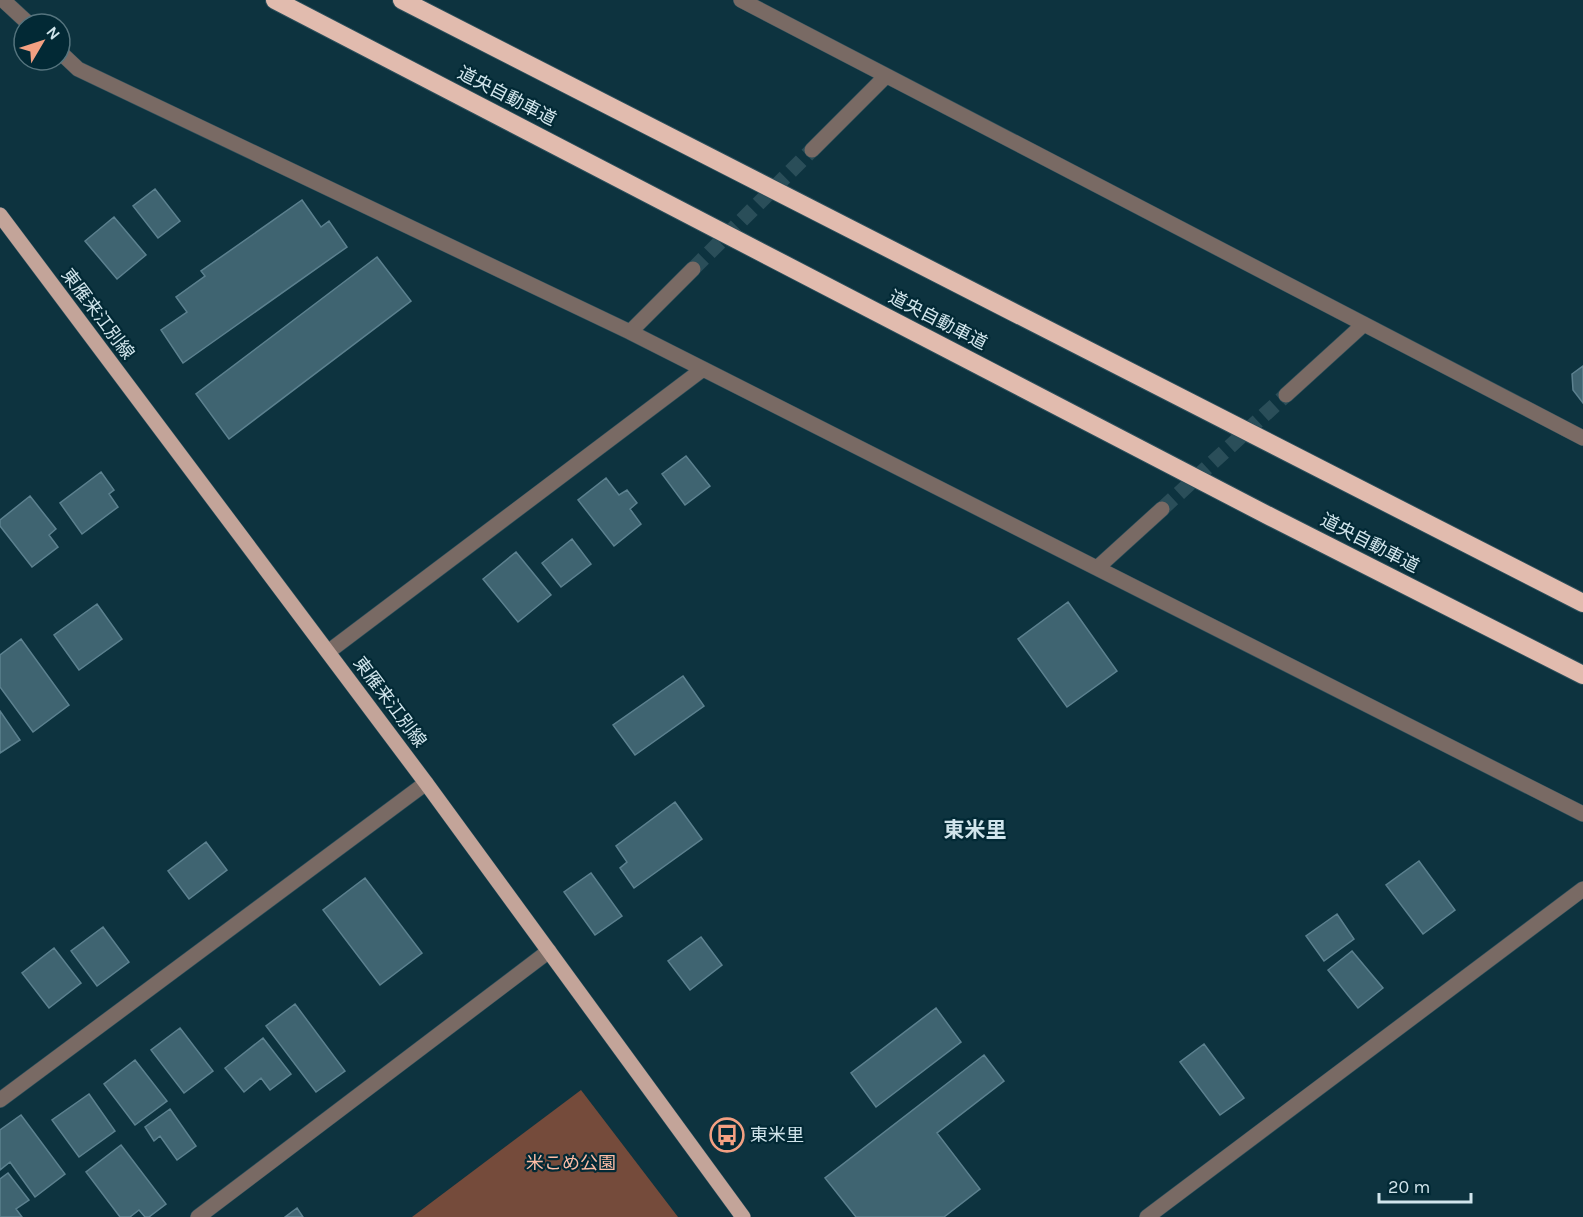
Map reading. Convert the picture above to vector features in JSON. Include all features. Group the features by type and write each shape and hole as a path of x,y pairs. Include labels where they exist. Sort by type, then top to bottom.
{"highway":[{"name":"道央自動車道","path":"275,0 1260,511 1583,675"},
{"name":"道央自動車道","path":"402,0 1583,603"}],"main road":[{"name":"東雁来江別線","path":"0,215 426,783 743,1217"}],"street":[{"path":"3,0 16,12"},
{"path":"741,0 1583,438"},
{"path":"72,63 78,69 630,332 1583,814"},
{"path":"812,150 886,76"},
{"path":"630,332 693,269"},
{"path":"1286,395 1364,324"},
{"path":"328,652 703,369"},
{"path":"1097,568 1162,509"},
{"path":"0,1100 426,783"},
{"path":"1147,1217 1583,889"},
{"path":"198,1217 549,951"}],"green space":[{"name":"米こめ公園","path":"581,1090 678,1217 412,1217"}],"building":[{"path":"155,189 180,221 158,238 133,206"},
{"path":"302,200 321,227 329,221 347,247 183,363 161,330 187,312 176,297 205,276 201,271"},
{"path":"114,217 146,255 117,279 85,241"},
{"path":"377,257 411,301 229,439 196,394"},
{"path":"1583,366 1583,403 1573,390 1572,374"},
{"path":"686,456 710,486 685,505 662,474"},
{"path":"101,472 114,490 109,494 118,507 82,534 60,503"},
{"path":"606,478 619,495 627,490 637,503 630,509 641,524 614,546 578,500"},
{"path":"30,496 56,529 49,535 58,547 32,567 0,526 0,520"},
{"path":"572,539 591,564 561,587 542,563"},
{"path":"516,552 551,595 518,622 483,579"},
{"path":"1068,602 1117,671 1067,707 1018,639"},
{"path":"97,604 122,639 79,670 54,635"},
{"path":"21,639 69,705 33,732 0,687 0,655"},
{"path":"683,676 704,706 635,755 613,725"},
{"path":"0,711 20,740 0,753"},
{"path":"675,802 702,839 634,888 620,868 627,862 616,846"},
{"path":"206,842 227,870 189,899 168,871"},
{"path":"1419,861 1455,910 1423,934 1386,885"},
{"path":"591,873 622,916 595,935 564,892"},
{"path":"365,878 422,953 380,985 323,910"},
{"path":"1337,914 1354,939 1324,961 1306,936"},
{"path":"103,927 129,962 97,986 71,951"},
{"path":"701,937 722,965 690,990 668,961"},
{"path":"54,948 81,983 49,1008 22,973"},
{"path":"1352,951 1383,988 1358,1008 1328,970"},
{"path":"295,1004 345,1071 316,1092 266,1026"},
{"path":"936,1008 961,1042 876,1107 851,1073"},
{"path":"180,1028 213,1071 184,1093 151,1050"},
{"path":"263,1038 291,1074 270,1090 261,1078 244,1092 225,1068"},
{"path":"1204,1044 1244,1098 1220,1115 1180,1062"},
{"path":"984,1055 1004,1081 937,1133 980,1189 944,1217 856,1217 825,1178"},
{"path":"135,1060 167,1101 135,1125 104,1084"},
{"path":"89,1094 115,1131 79,1157 52,1120"},
{"path":"170,1109 196,1146 177,1160 160,1136 154,1141 145,1127"},
{"path":"21,1115 65,1174 35,1197 10,1162 0,1170 0,1130"},
{"path":"121,1145 166,1204 149,1217 145,1217 139,1210 130,1217 120,1217 86,1172"},
{"path":"8,1173 29,1200 16,1209 22,1217 0,1217 0,1179"},
{"path":"297,1208 303,1217 285,1217"}],"tunnel":[{"path":"693,269 812,150"},
{"path":"1162,509 1286,395"}],"place":[{"name":"東米里","path":"727,1135"}],"district":[{"name":"東米里","path":"975,830"}]}
